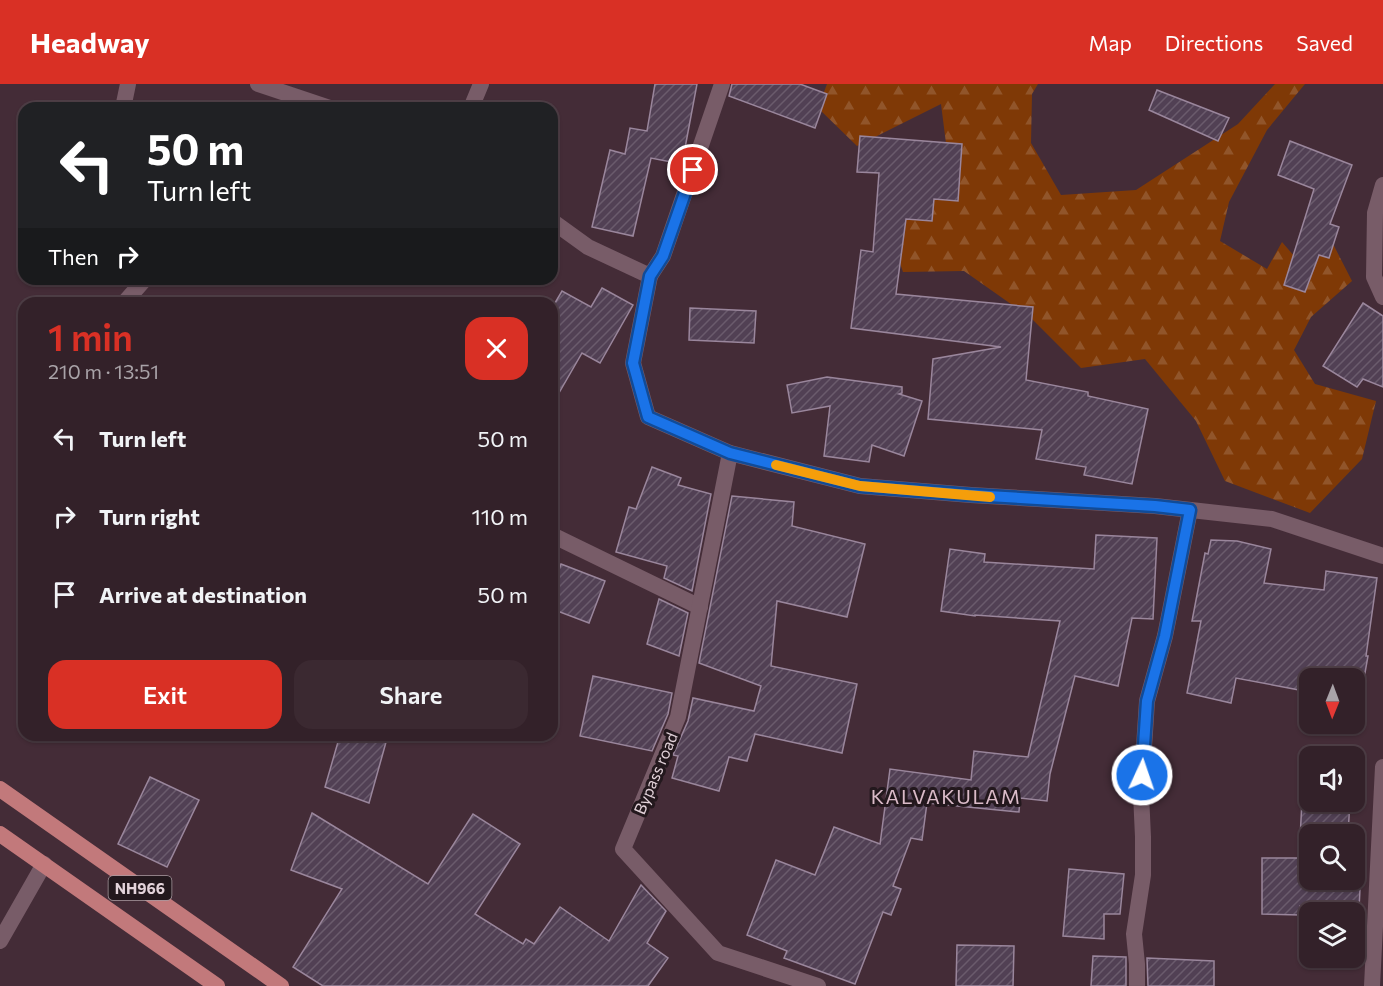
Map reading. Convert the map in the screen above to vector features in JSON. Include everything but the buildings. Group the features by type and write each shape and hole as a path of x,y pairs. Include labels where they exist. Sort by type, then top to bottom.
{"highway":[{"name":"NH966","path":"0,789 281,986"},
{"name":"NH966","path":"0,834 217,986"}],"street":[{"path":"124,102 128,84"},
{"path":"258,84 312,102"},
{"path":"474,102 481,84"},
{"path":"722,84 663,256 650,276 633,363 648,417 730,453 860,486 1155,506 1272,519 1383,556"},
{"path":"1383,184 1375,213 1374,277 1383,297"},
{"path":"558,225 588,247 650,276"},
{"path":"129,297 140,285"},
{"name":"Bypass road","path":"730,453 678,717 623,849 718,953 818,986"},
{"path":"1137,986 1134,934 1143,875 1141,794 1147,701 1165,636 1190,510"},
{"path":"558,538 700,607"},
{"path":"1372,986 1383,767"},
{"path":"0,940 44,864"}],"green space":[{"path":"827,84 1038,84 1032,94 1031,143 1061,195 1136,190 1238,124 1275,84 1305,84 1267,130 1229,202 1220,241 1267,269 1282,242 1301,264 1331,240 1352,281 1311,317 1294,350 1315,384 1376,401 1362,459 1310,513 1225,481 1196,421 1145,359 1081,368 1031,318 964,271 903,272 888,228 949,167 941,104 857,146 818,108"}],"slow traffic":[{"path":"776,465 860,486 990,497"}],"district":[{"name":"KALVAKULAM","path":"946,796"}],"route":[{"path":"693,170 663,256 650,276 633,363 648,417 730,453 860,486 1190,510 1165,636 1147,701 1142,775"}]}
